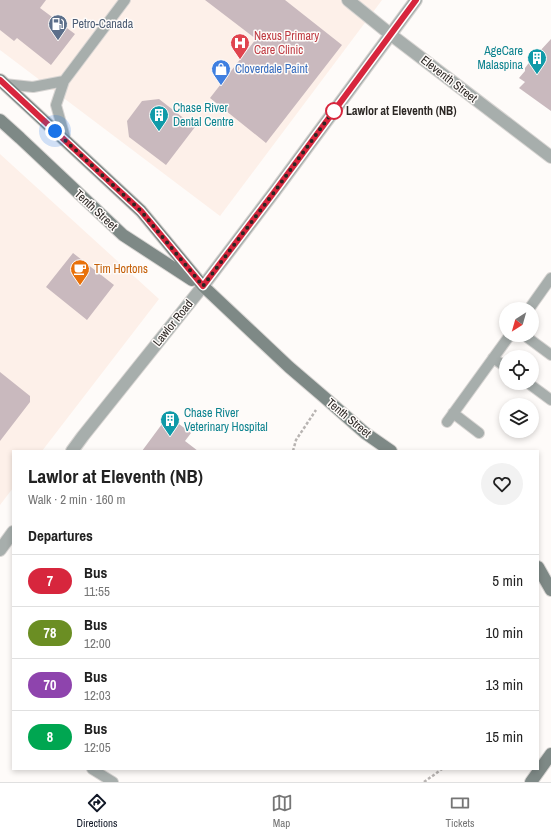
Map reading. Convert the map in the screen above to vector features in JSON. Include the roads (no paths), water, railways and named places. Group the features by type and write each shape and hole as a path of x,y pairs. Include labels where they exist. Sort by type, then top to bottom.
{"street":[{"name":"Eleventh Street","path":"348,0 390,34 551,157"},
{"name":"Lawlor Road","path":"73,450 203,286 416,0"},
{"name":"Tenth Street","path":"2,82 141,211 203,286 284,362 365,433 390,450"},
{"name":"Tenth Street","path":"0,120 123,235 203,286"},
{"path":"0,550 12,533"},
{"path":"539,569 551,590"},
{"path":"531,782 551,754"}],"lane":[{"path":"66,141 56,105 64,81 125,0"},
{"path":"2,82 33,87 64,81"},
{"path":"534,302 551,278"},
{"path":"479,433 450,417 505,342"},
{"path":"533,342 551,355"},
{"path":"493,358 499,362"},
{"path":"537,390 551,400"},
{"path":"94,770 113,782"}],"place":[{"name":"Petro-Canada","path":"58,41"},
{"name":"Nexus Primary Care Clinic","path":"240,60"},
{"name":"AgeCare Malaspina","path":"537,75"},
{"name":"Cloverdale Paint","path":"221,86"},
{"name":"Lawlor at Eleventh (NB)","path":"334,111"},
{"name":"Chase River Dental Centre","path":"159,132"},
{"name":"Tim Hortons","path":"80,286"},
{"name":"Chase River Veterinary Hospital","path":"170,437"}]}
